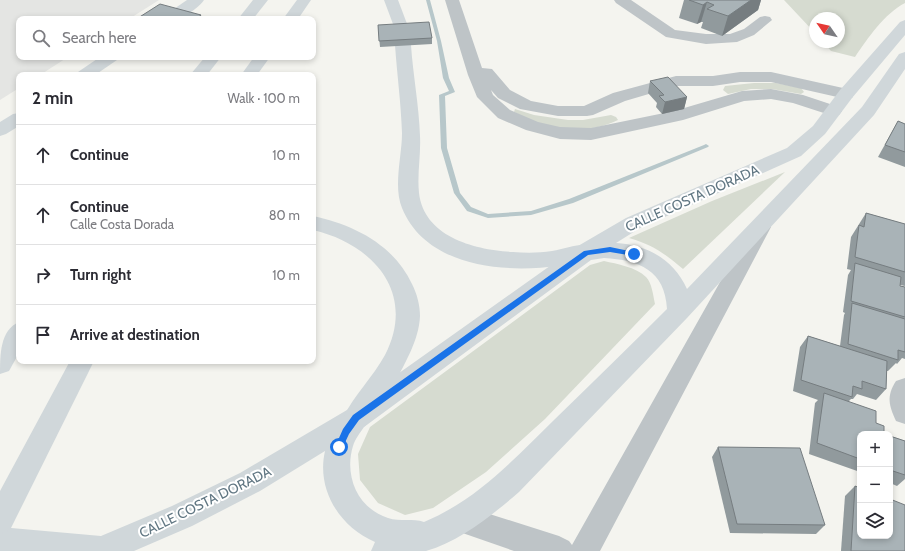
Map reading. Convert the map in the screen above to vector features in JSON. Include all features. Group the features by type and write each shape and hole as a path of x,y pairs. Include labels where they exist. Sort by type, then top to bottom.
{"main road":[{"path":"176,14 197,0"},
{"path":"248,16 261,0"},
{"path":"292,16 304,0"},
{"path":"391,0 402,37 411,145 408,186 412,208 425,228 446,244 463,252 493,258 533,260 586,252 610,250 623,251 646,259 657,265 666,273 675,287 680,302 679,312"},
{"name":"CALLE COSTA DORADA","path":"0,542 104,551 182,516 250,482 356,418 586,252 633,223 794,152 819,130 839,102 905,24"},
{"path":"386,551 450,524 480,507 510,483 679,312 831,152 868,111 905,57"},
{"path":"88,72 106,60"},
{"path":"200,72 210,60"},
{"path":"251,72 260,60"},
{"path":"0,130 16,120"},
{"path":"316,224 357,238 370,248 394,270 406,294 408,307 408,324 399,353 388,373 346,431 339,447 336,464 337,480 343,496 353,511 366,523 378,529 402,536 422,535 450,524"},
{"path":"0,364 16,337"},
{"path":"0,520 80,364"}],"street":[{"path":"452,0 476,76 486,96 504,114 532,126 560,133 591,134 677,116 742,96 771,94 797,99 839,102"},
{"path":"466,0 487,75 504,94 526,105 558,111 587,110 630,105 654,99"},
{"path":"621,0 671,34 706,39 732,39 749,32 765,20"},
{"path":"671,95 718,81 740,77 771,77 839,102"},
{"path":"587,110 619,97 676,81 718,81"},
{"path":"584,551 762,225"},
{"path":"905,389 901,395 901,402 905,413"},
{"path":"450,524 559,551"}],"shaded area":[{"path":"0,0 159,0 134,16 16,16 16,60 63,60 45,72 16,72 16,90 0,100"},
{"path":"784,0 905,0 905,3 890,13 855,57 831,51 828,48 845,48 845,12 809,12 809,27"},
{"path":"754,83 776,83 801,88 804,92 801,94 772,89 751,89 728,94 723,90 725,86"},
{"path":"515,109 534,115 568,120 583,120 611,115 616,117 618,120 590,129 560,129 542,125 514,112"},
{"path":"785,172 683,269 658,250 629,238 712,201"},
{"path":"604,261 632,268 646,277 651,286 655,304 545,419 486,472 433,508 405,515 378,503 360,480 358,454 370,427 590,265"}],"building":[{"path":"689,0 751,0 728,16 707,9 714,5 707,2 703,5"},
{"path":"160,4 201,15 200,16 141,16"},
{"path":"429,22 432,38 379,41 378,25"},
{"path":"668,77 687,97 665,102 659,96 664,95 650,81"},
{"path":"898,121 905,124 905,152 885,145"},
{"path":"866,213 905,224 905,272 855,257 859,225 864,227"},
{"path":"855,263 901,277 900,286 905,287 905,317 851,301"},
{"path":"852,303 905,319 905,352 898,350 898,360 848,344"},
{"path":"808,336 887,361 886,389 862,381 862,389 853,386 852,397 801,380"},
{"path":"824,393 876,411 876,423 884,426 884,431 857,431 857,458 817,443"},
{"path":"893,437 905,441 905,475 893,471"},
{"path":"718,447 800,448 825,525 737,524"},
{"path":"855,486 857,487 857,539 893,539 893,500 905,505 905,551 851,551"}],"waterway":[{"path":"428,0 439,41 446,78 452,92 442,95 444,148 457,193 469,209 488,216 531,213 571,201 706,146"}],"route":[{"path":"339,447 346,431 356,418 586,252 610,250 634,254"}]}
